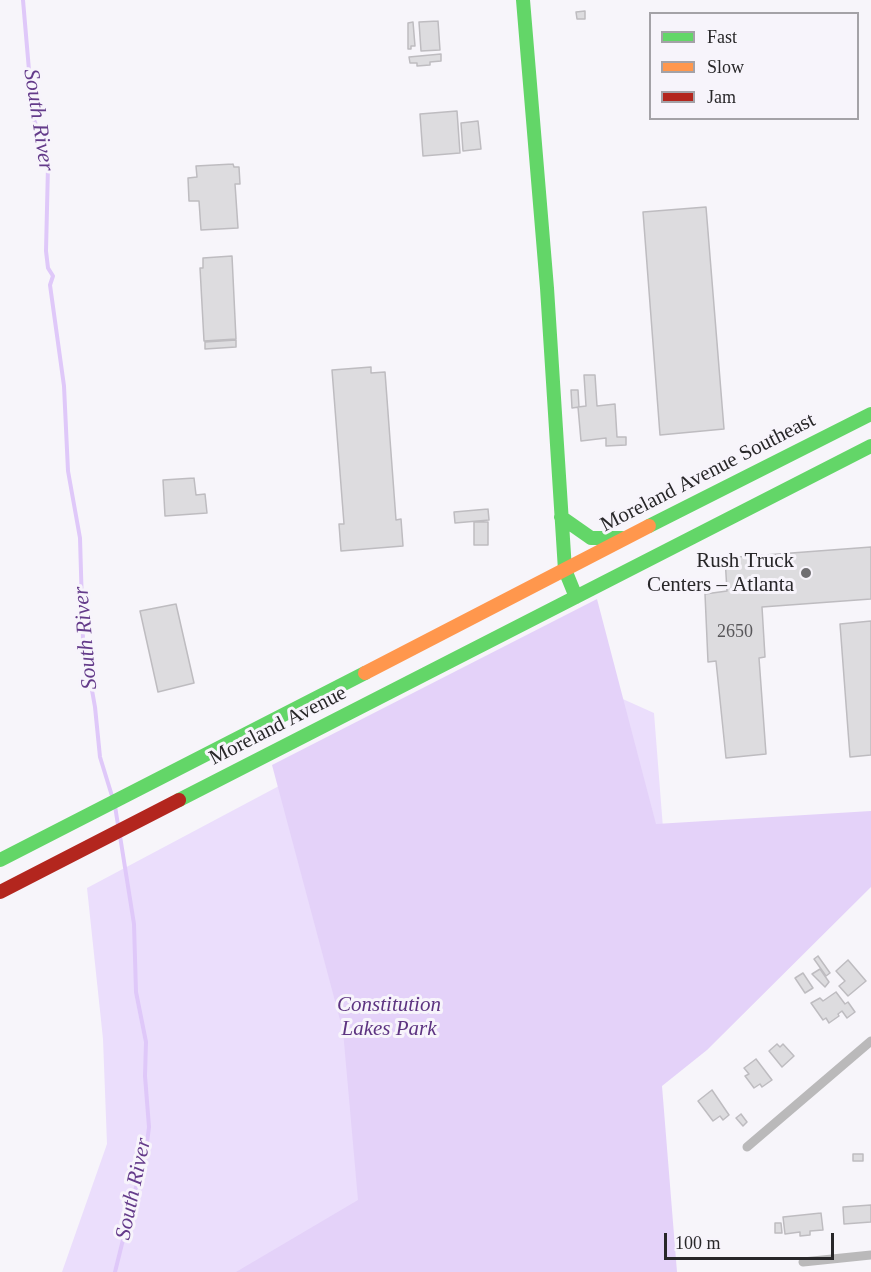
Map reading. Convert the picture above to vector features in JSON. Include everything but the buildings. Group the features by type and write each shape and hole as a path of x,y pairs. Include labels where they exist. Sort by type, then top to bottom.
{"main road":[{"path":"523,0 547,288 564,570 576,597 871,446"},
{"name":"Moreland Avenue Southeast","path":"564,570 871,414"},
{"path":"561,517 591,538 627,538"},
{"name":"Moreland Avenue","path":"0,860 564,570"},
{"name":"Moreland Avenue","path":"0,892 576,597"}],"street":[{"path":"747,1147 871,1041"},
{"path":"803,1262 871,1255"}],"green space":[{"name":"Constitution Lakes Park","path":"597,599 656,824 871,811 871,887 707,1050 662,1086 677,1272 236,1272 358,1200 343,1031 272,765"},
{"name":"Constitution Lakes Park","path":"580,626 616,696 654,713 664,841 658,1272 62,1272 107,1144 103,1039 87,888"}],"waterway":[{"name":"South River","path":"23,0 33,117 45,149 48,166 46,251 48,268 53,276 50,285 64,386 68,471 80,538 83,640 95,707 100,757 112,796"},
{"name":"South River","path":"115,806 118,825"},
{"name":"South River","path":"115,1272 149,1127 145,1076 146,1042 136,992 134,924 120,836"}],"traffic: fast":[{"path":"523,0 547,288 565,570 576,597"},
{"path":"649,526 871,414"},
{"path":"179,800 871,446"},
{"path":"561,517 591,538 622,538"},
{"path":"0,860 365,673"}],"traffic: slow":[{"path":"365,673 649,526"}],"traffic: jam":[{"path":"0,892 179,800"}],"place":[{"name":"Rush Truck Centers – Atlanta","path":"806,573"}]}
